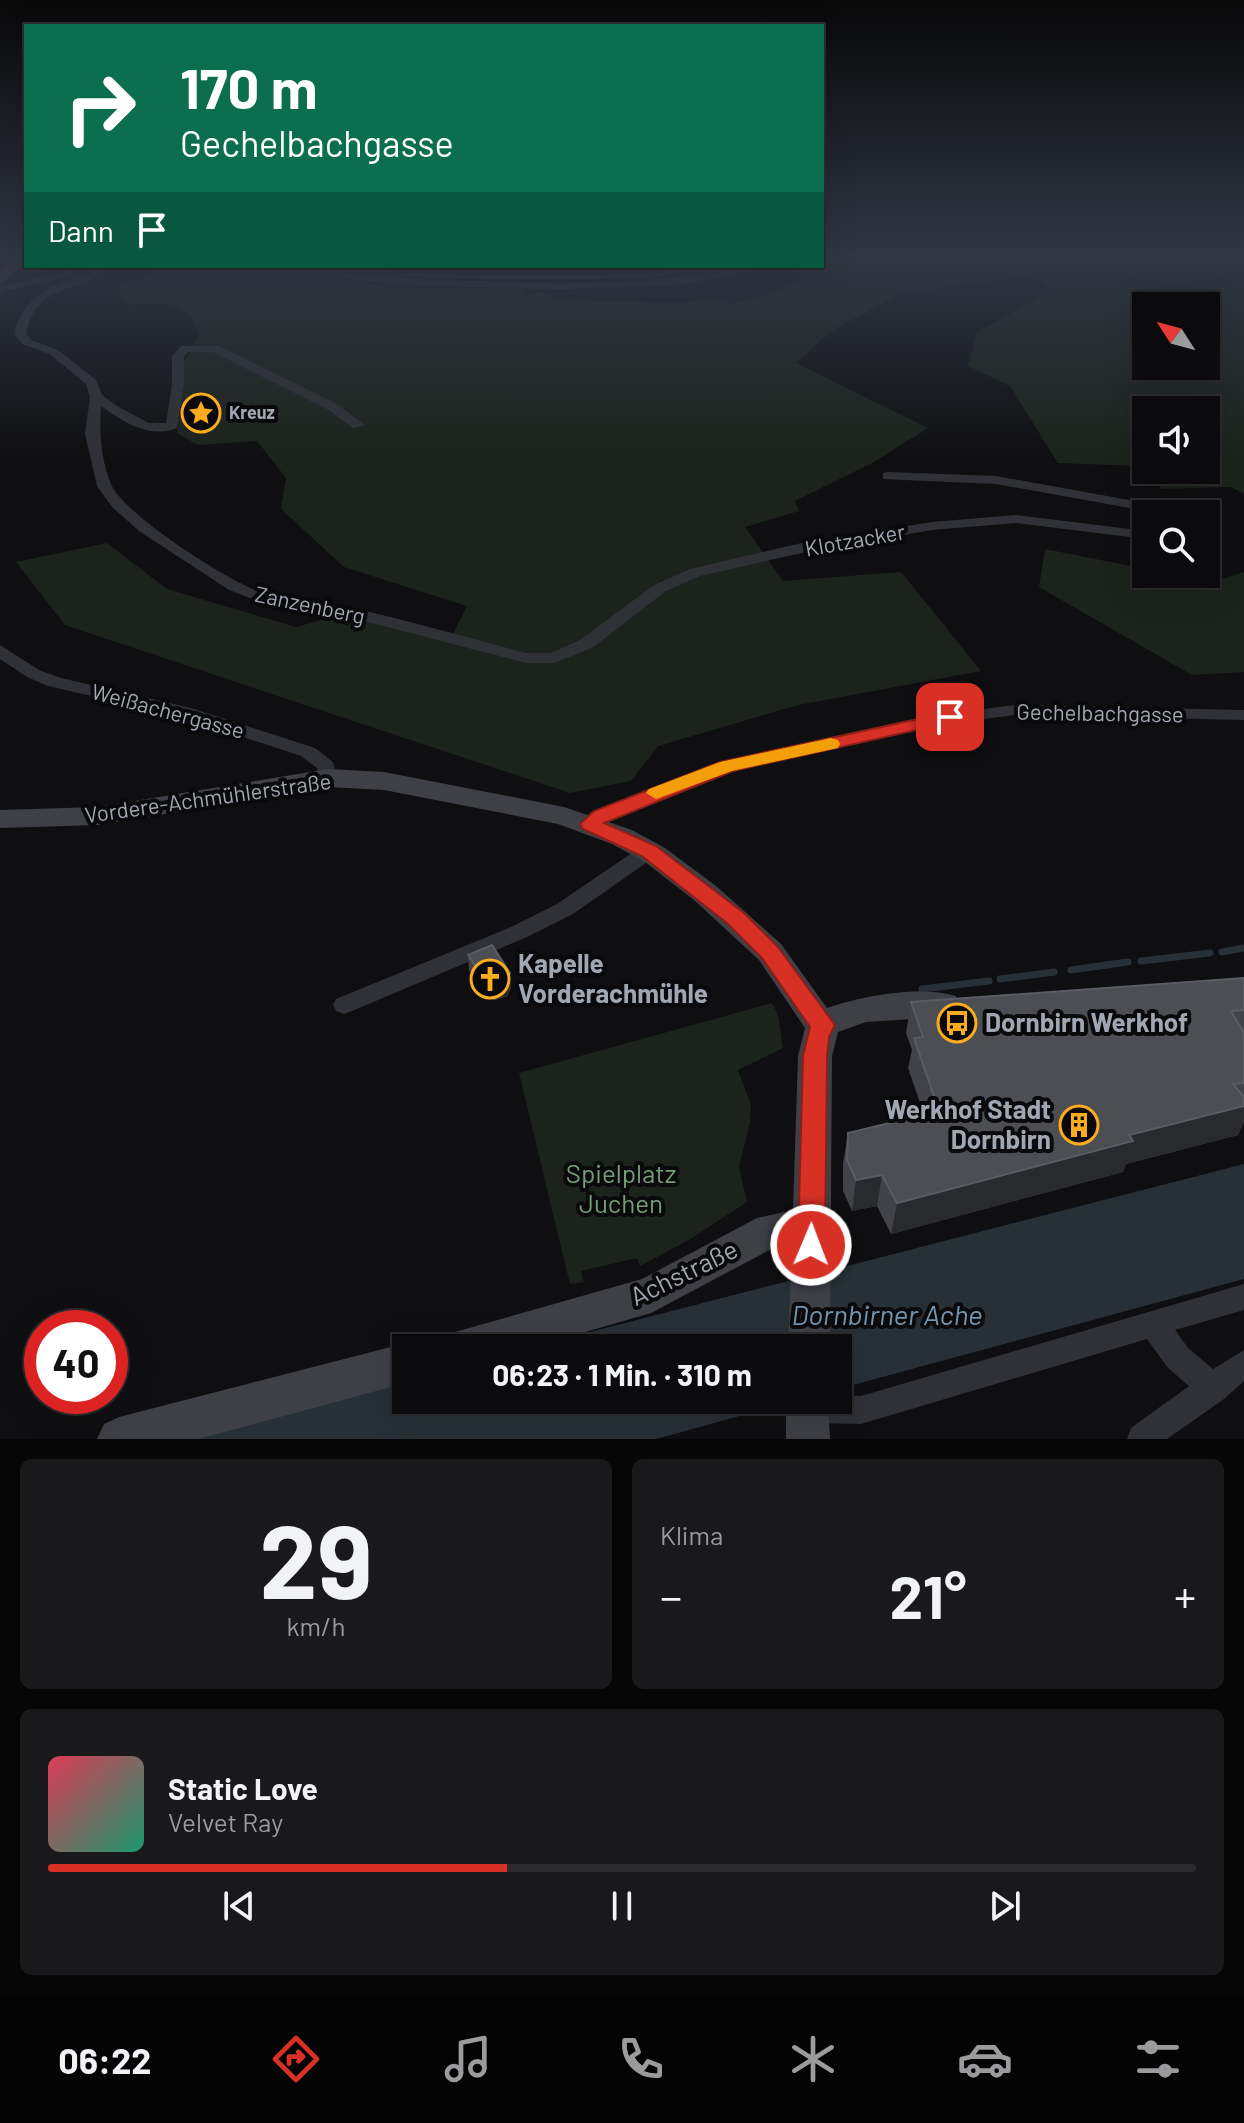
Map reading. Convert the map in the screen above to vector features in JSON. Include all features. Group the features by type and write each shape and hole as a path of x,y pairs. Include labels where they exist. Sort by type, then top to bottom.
{"street":[{"path":"22,323 20,334 27,342 54,352 92,383 96,397 145,427 157,430 172,425 178,384 178,356 185,348 201,346 223,351 331,406 358,425"},
{"name":"Zanzenberg","path":"96,397 92,434 104,486 117,504 144,528 235,587 255,595 365,616 526,658 554,658 586,644"},
{"path":"888,476 996,480 1132,503"},
{"name":"Klotzacker","path":"586,644 660,588 695,572 806,547 932,526 1015,519 1132,533"},
{"name":"Weißachergasse","path":"0,650 11,662 42,677 167,707 308,752 326,766 328,778"},
{"name":"Gechelbachgasse","path":"590,824 601,816 727,766 928,721 1015,710 1244,715"},
{"name":"Vordere-Achmühlerstraße","path":"0,819 98,816 328,778 384,781 564,816 590,824 649,851 705,893 759,941 823,1025"},
{"path":"344,1005 519,932 565,909 649,851"},
{"path":"809,1334 815,1056 823,1025 833,1019 870,1010 978,1003"},
{"name":"Achstraße","path":"513,1334 651,1295 771,1230 793,1227 811,1245"},
{"path":"808,1415 861,1410 1244,1297"},
{"path":"1153,1323 1178,1358 1214,1389"},
{"path":"1142,1439 1244,1364"},
{"path":"119,1439 392,1367"}],"green space":[{"path":"194,323 846,323 830,332 796,363 928,428 874,462 795,501 799,511 745,527 783,581 901,572 981,671 798,705 658,746 631,781 570,793 65,625 16,562 107,543 167,589 296,627 336,616 453,634 467,606 344,567 281,509 286,478 257,441 198,445 177,433 183,364 199,334"},
{"path":"993,323 1132,323 1132,380 1220,380 1220,323 1244,323 1244,494 1231,487 1162,489 1157,484 1220,484 1220,396 1132,396 1132,466 1058,463 1010,386 968,366 977,332"},
{"path":"1045,549 1132,566 1132,588 1220,588 1220,579 1244,572 1244,672 1192,675 1039,587"},
{"name":"Spielplatz Juchen","path":"772,1003 778,1015 783,1048 738,1070 751,1105 739,1167 747,1202 689,1240 640,1266 637,1258 581,1271 584,1282 570,1284 519,1073"}],"water":[{"name":"Dornbirner Ache","path":"1244,1164 1244,1279 852,1385 852,1334 582,1334"},
{"path":"392,1383 392,1414 747,1414 656,1439 173,1439"}],"building":[{"path":"492,945 510,973 506,980 495,984 486,983 468,955"},
{"name":"Werkhof Stadt Dornbirn","path":"1244,978 1244,1010 1231,1011 1244,1033 1244,1083 1233,1084 1244,1097 1244,1106 1129,1135 1133,1141 897,1203 882,1175 856,1180 847,1160 848,1133 939,1111 914,1038 923,1037 911,1002"}],"waterway":[{"path":"1222,952 1244,948"},
{"path":"1141,961 1210,953"},
{"path":"1071,970 1128,962"},
{"path":"1000,979 1054,972"},
{"path":"922,989 989,981"}],"slow traffic":[{"path":"656,793 727,766 831,744"}],"place":[{"name":"Kreuz","path":"201,413"},
{"name":"Kapelle Vorderachmühle","path":"490,979"},
{"name":"Dornbirn Werkhof","path":"957,1023"},
{"name":"Werkhof Stadt Dornbirn","path":"1079,1125"}],"route":[{"path":"811,1245 815,1056 823,1025 810,1012 770,952 736,918 649,851 590,824 597,817 727,766 950,717"}]}
